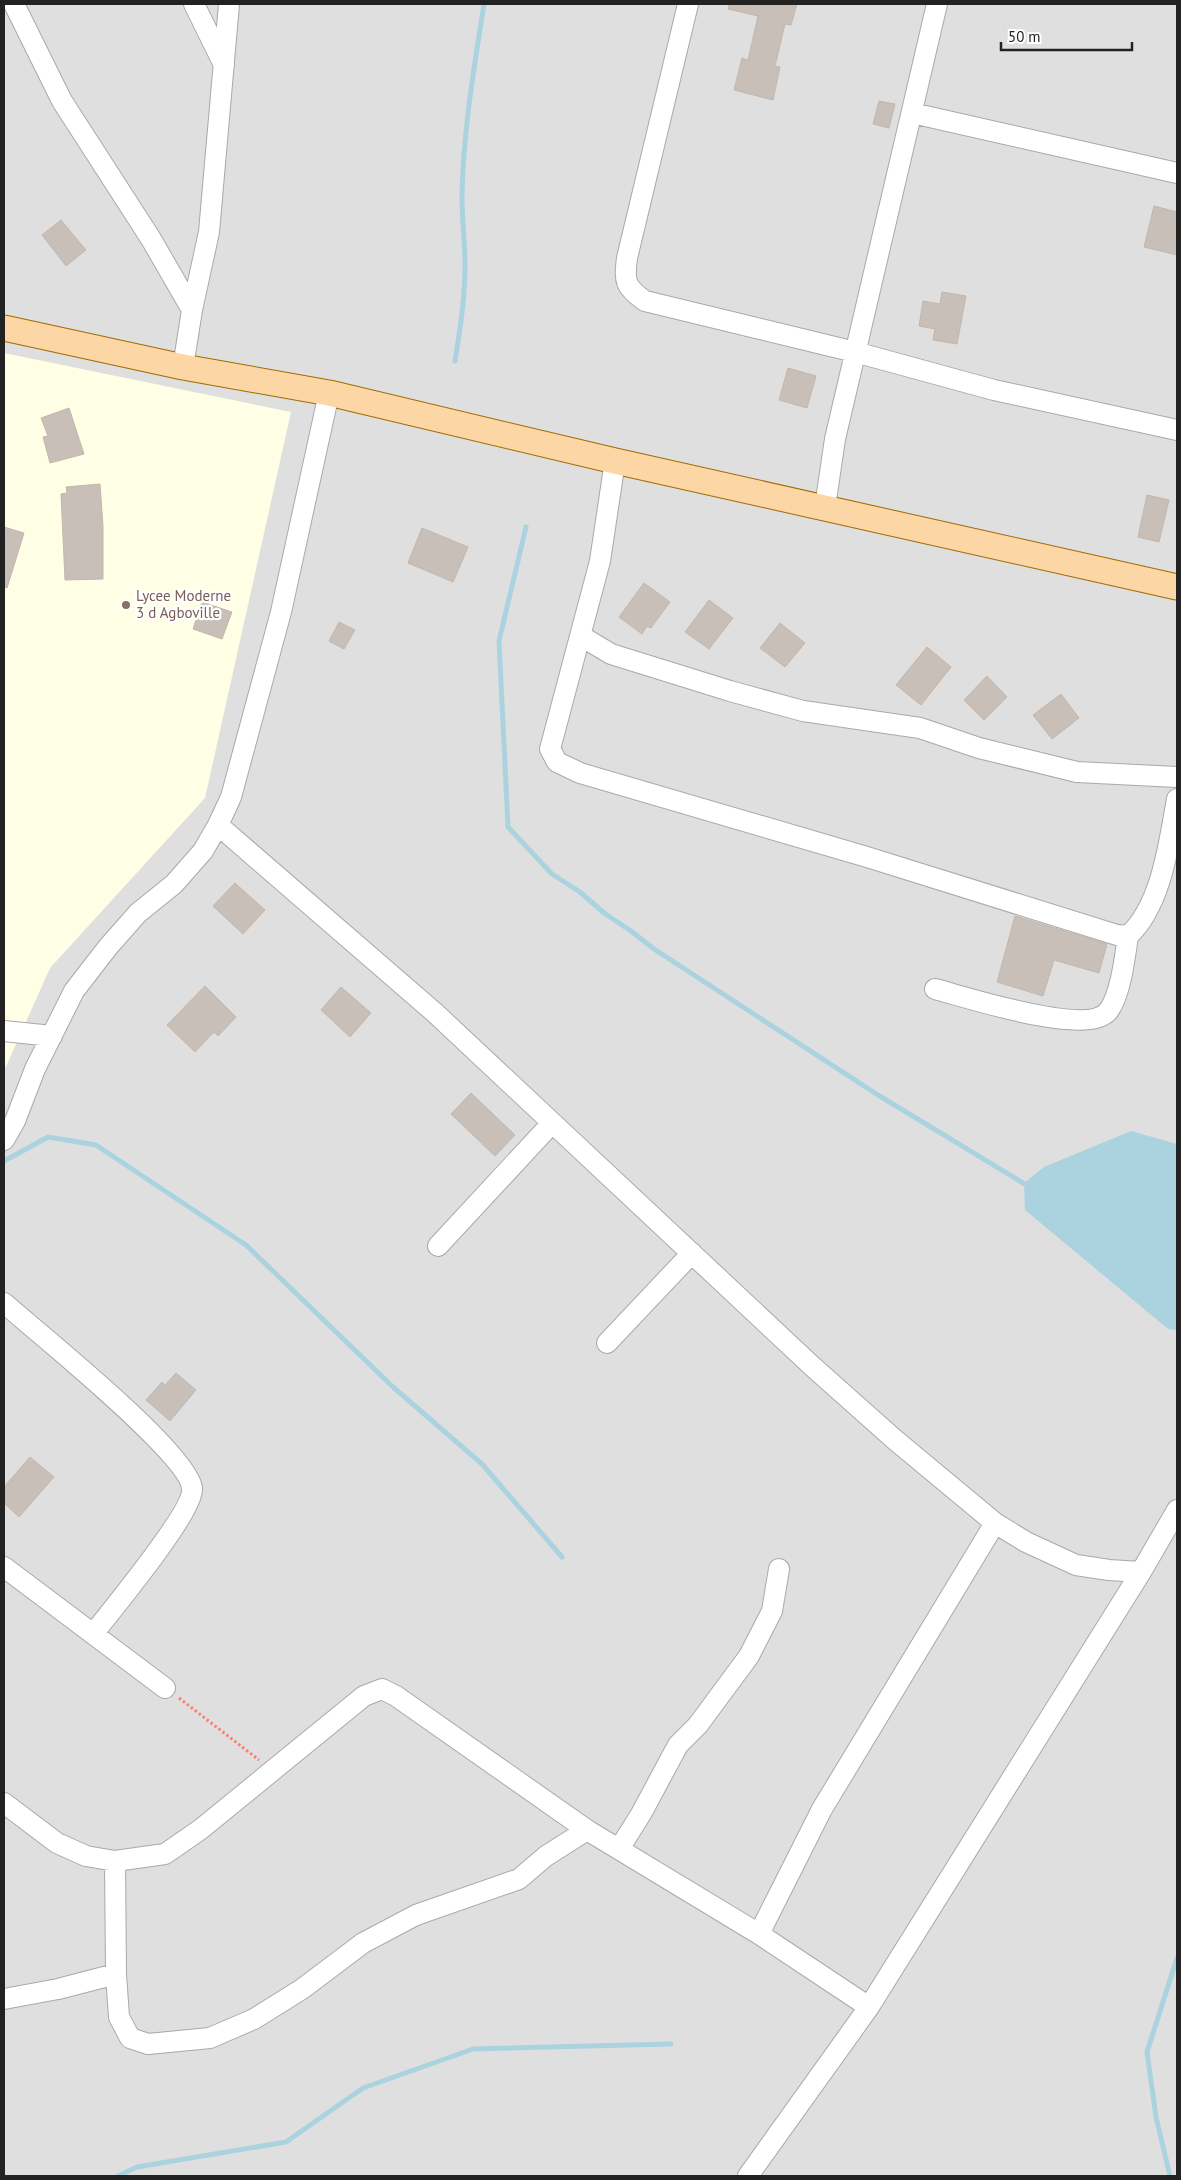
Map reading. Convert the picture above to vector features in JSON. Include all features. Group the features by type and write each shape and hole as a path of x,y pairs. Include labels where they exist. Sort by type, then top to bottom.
{"main road":[{"path":"4,328 183,367 329,393 615,461 1177,587"}],"street":[{"path":"14,4 62,101 151,239 192,310"},
{"path":"194,4 224,65"},
{"path":"183,367 192,310 209,232 229,4"},
{"path":"688,4 627,258 624,278 631,291 645,301 855,352 994,390 1177,430"},
{"path":"825,507 835,439 937,4"},
{"path":"912,112 1177,173"},
{"path":"4,1140 15,1121 35,1070 74,991 102,954 138,913 174,884 203,850 218,825 231,797 281,612 329,393"},
{"path":"615,461 600,561 550,749 557,762 580,773 1128,936"},
{"path":"580,636 611,654 730,691 803,711 920,728 980,748 1077,772 1177,777"},
{"path":"935,989 1057,1020 1088,1021 1102,1017 1110,1010 1120,982 1128,936 1152,905 1168,849 1177,798"},
{"path":"218,825 434,1012 827,1380 894,1439 995,1523 1026,1542 1076,1565 1141,1572"},
{"path":"4,1031 52,1036"},
{"path":"438,1246 552,1124"},
{"path":"607,1342 692,1253"},
{"path":"4,1303 148,1428 186,1473 193,1488 188,1506 154,1556 93,1634"},
{"path":"748,2176 869,2007 1141,1572 1177,1510"},
{"path":"759,1934 822,1809 995,1523"},
{"path":"4,1567 166,1688"},
{"path":"619,1849 678,1745 698,1725 750,1656 772,1611 779,1568"},
{"path":"4,1803 56,1843 86,1856 115,1861 165,1854 201,1829 364,1696 382,1689 396,1696 587,1830 759,1934 869,2007"},
{"path":"115,1861 116,1974 119,2017 130,2038 148,2044 210,2038 254,2019 302,1989 363,1943 416,1916 519,1880 546,1856 587,1830"},
{"path":"4,2000 116,1974"}],"path":[{"path":"166,1688 272,1770"}],"shaded area":[{"path":"4,4 1177,4 1177,2176 4,2176"},
{"name":"Lycee Moderne 3 d Agboville","path":"4,353 291,412 205,798 50,968 4,1071"}],"water":[{"path":"1131,1131 1177,1144 1177,1330 1168,1329 1025,1210 1024,1183 1044,1167"}],"building":[{"path":"729,4 797,4 791,25 785,24 775,66 780,67 773,100 734,90 742,58 748,60 758,16 728,9"},
{"path":"879,101 895,104 889,128 873,124"},
{"path":"1154,206 1177,212 1177,255 1144,247"},
{"path":"61,220 86,250 66,266 42,235"},
{"path":"942,292 966,296 957,344 933,340 935,329 919,326 923,301 940,304"},
{"path":"788,368 816,376 807,408 779,400"},
{"path":"69,408 84,454 50,463 43,437 48,436 41,418"},
{"path":"100,484 103,526 103,579 65,580 61,494 67,493 66,487"},
{"path":"1147,495 1169,500 1159,542 1138,537"},
{"path":"4,527 24,533 7,588 4,587"},
{"path":"422,528 468,547 453,582 408,563"},
{"path":"644,583 670,602 651,628 647,626 642,634 619,617"},
{"path":"709,600 733,618 709,649 685,632"},
{"path":"202,602 232,612 222,639 193,629"},
{"path":"339,622 355,630 344,649 329,641"},
{"path":"780,623 805,643 785,667 760,648"},
{"path":"927,647 951,667 921,705 896,685"},
{"path":"987,676 1007,697 984,720 964,700"},
{"path":"1061,694 1079,718 1052,739 1033,715"},
{"path":"235,883 265,910 243,934 213,906"},
{"path":"1015,916 1107,944 1099,973 1054,960 1043,996 997,982"},
{"path":"205,986 236,1017 218,1036 214,1032 195,1052 167,1025"},
{"path":"341,987 371,1013 350,1037 321,1010"},
{"path":"471,1093 515,1135 495,1156 451,1114"},
{"path":"176,1373 196,1390 170,1421 146,1400 162,1382 165,1385"},
{"path":"30,1457 54,1477 19,1517 4,1503 4,1487"}],"waterway":[{"path":"455,361 465,278 462,197 464,148 484,4"},
{"path":"526,527 499,641 508,827 552,874 580,892 604,913 654,949 878,1095 1028,1186"},
{"path":"4,1161 48,1137 96,1145 246,1245 393,1387 482,1464 562,1557"},
{"path":"1170,2176 1156,2117 1147,2052 1177,1958"},
{"path":"118,2176 137,2167 286,2142 363,2088 473,2049 671,2044"}],"place":[{"name":"Lycee Moderne 3 d Agboville","path":"126,605"}]}
